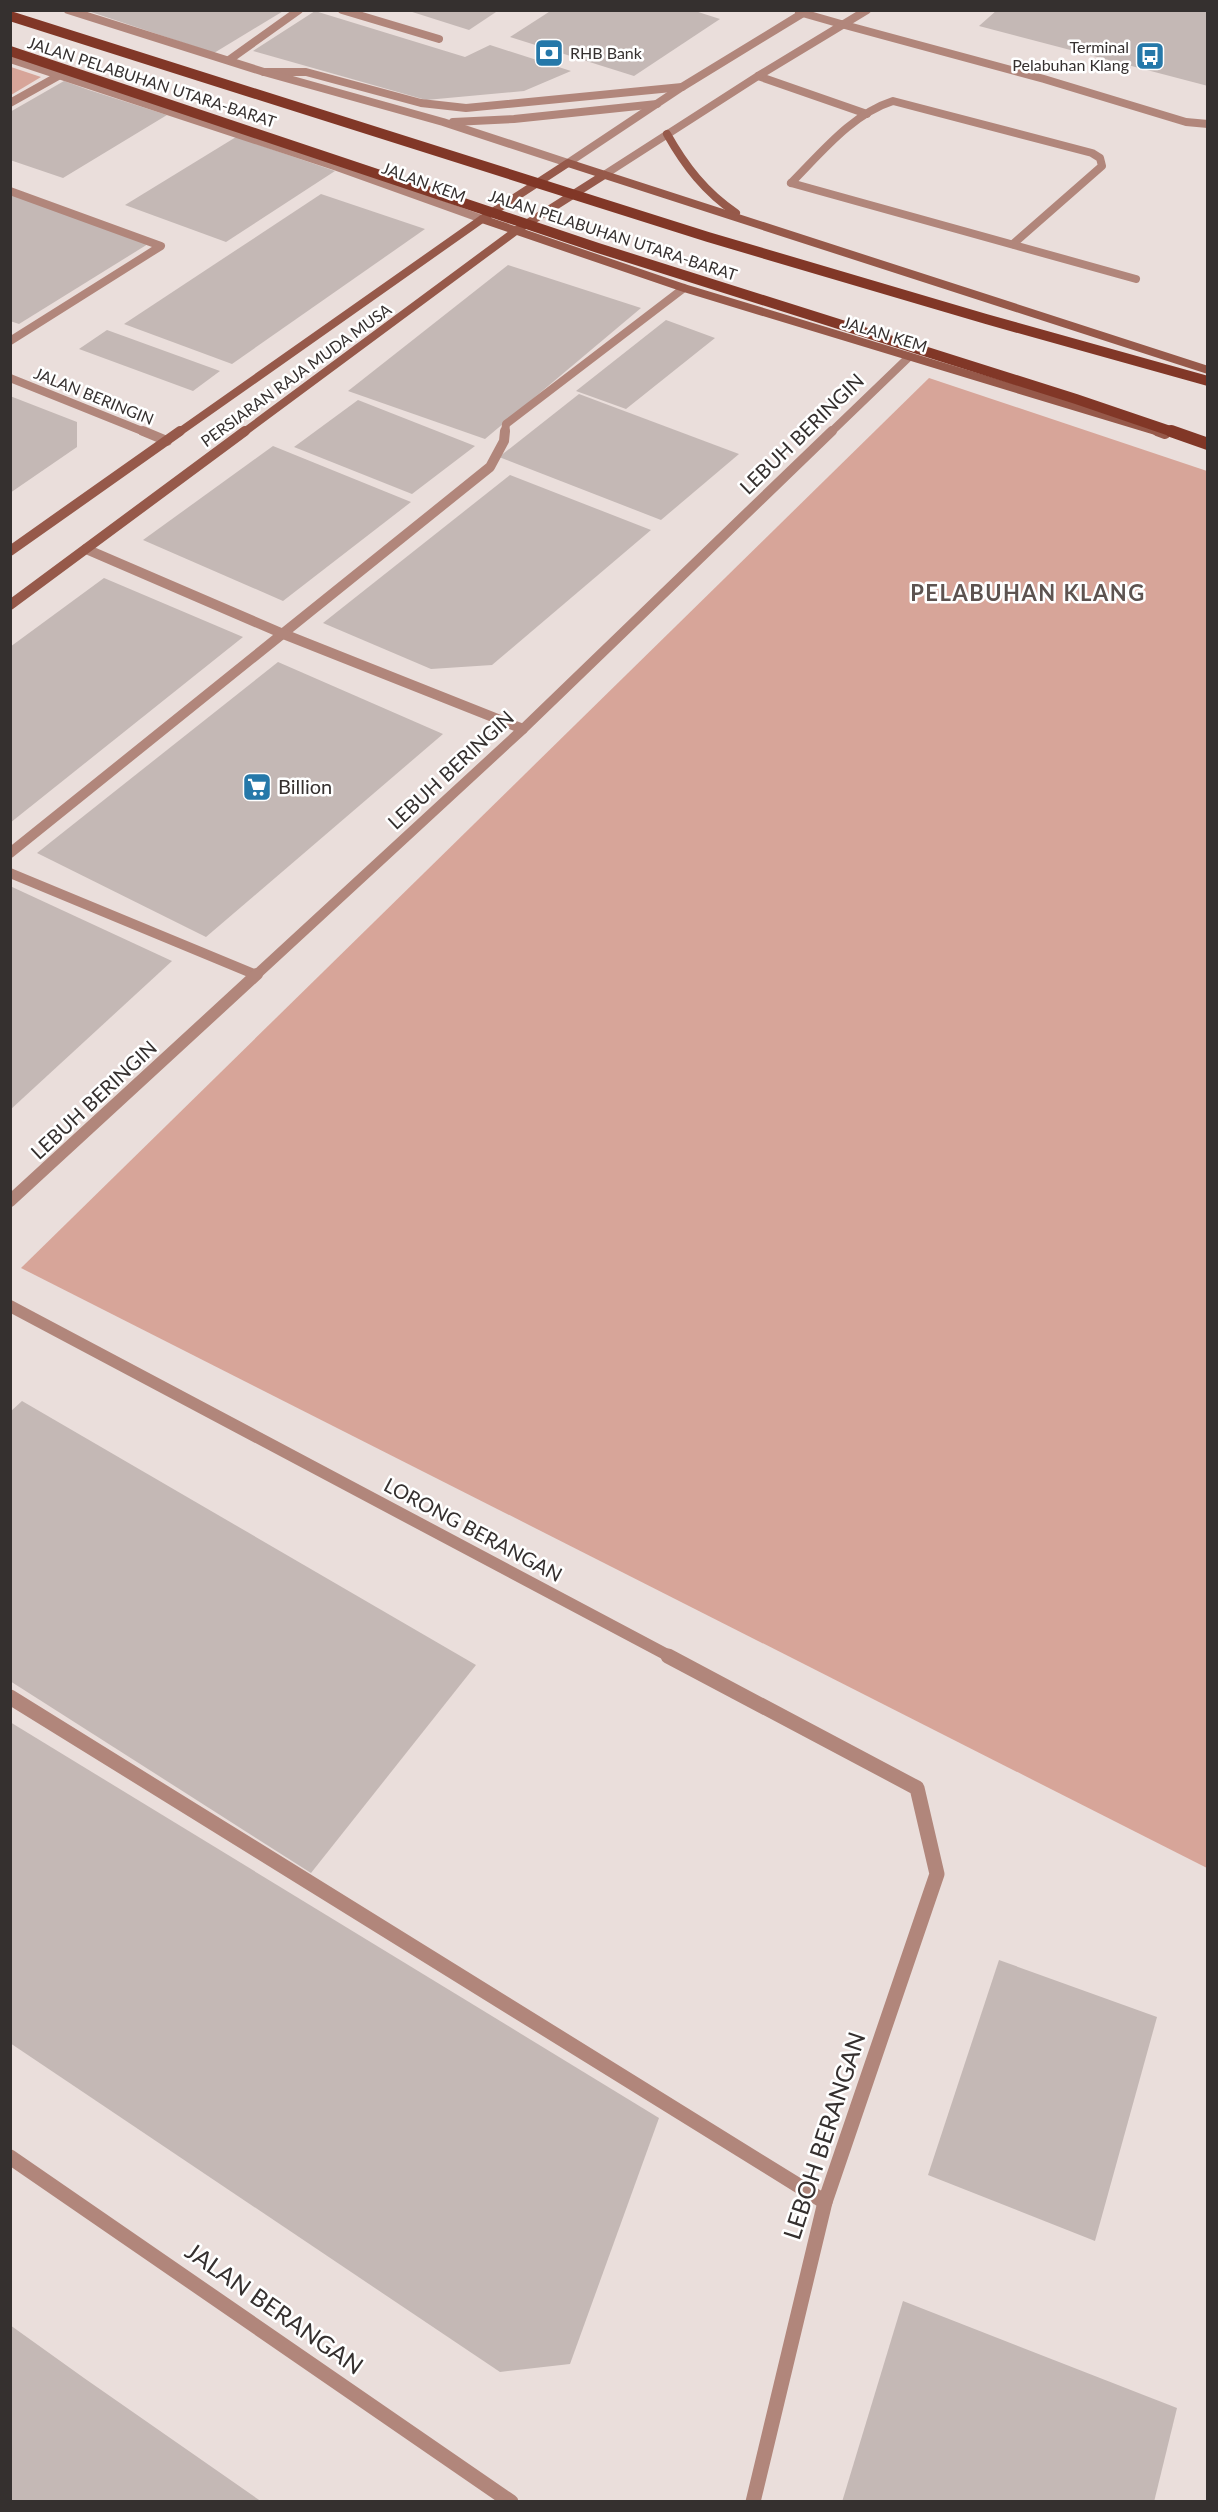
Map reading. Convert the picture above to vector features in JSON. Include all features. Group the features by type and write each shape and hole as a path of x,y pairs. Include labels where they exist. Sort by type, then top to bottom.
{"main road":[{"name":"JALAN PELABUHAN UTARA-BARAT","path":"10,16 708,237 987,320 1208,381"},
{"name":"JALAN PELABUHAN UTARA-BARAT","path":"10,51 598,248 1076,399 1208,445"},
{"path":"667,134 685,168 703,188 721,203 753,223"},
{"name":"PERSIARAN RAJA MUDA MUSA","path":"10,551 482,219 568,163"},
{"path":"568,163 1208,370"},
{"name":"PERSIARAN RAJA MUDA MUSA","path":"10,605 518,230 604,175"},
{"name":"JALAN KEM","path":"482,219 684,288 1208,445"}],"street":[{"path":"68,10 264,72 442,122 568,163 682,87 806,12"},
{"path":"229,60 299,10"},
{"path":"342,10 440,39"},
{"path":"794,10 1044,79 1186,122 1208,124"},
{"path":"604,175 758,76 867,10"},
{"name":"JALAN KEM","path":"10,59 338,167 482,219"},
{"path":"264,72 306,72 350,82 421,104 466,108 682,87"},
{"path":"10,103 60,75"},
{"path":"758,76 867,114"},
{"path":"1013,244 1102,166 1100,158 1092,153 893,101 886,102 867,114 835,140 791,183 1136,279"},
{"path":"442,122 526,118 657,104"},
{"path":"10,191 161,246 10,341"},
{"path":"10,853 490,467 504,441 506,424 684,288"},
{"name":"LEBUH BERINGIN","path":"10,1201 523,729 909,357"},
{"name":"JALAN BERINGIN","path":"10,378 167,441"},
{"path":"86,549 281,633 523,729"},
{"path":"10,873 256,975"},
{"name":"LORONG BERANGAN","path":"10,1306 917,1788"},
{"path":"10,1697 825,2202"},
{"name":"LEBOH BERANGAN","path":"753,2502 825,2202 937,1874 917,1788"},
{"name":"JALAN BERANGAN","path":"10,2157 511,2502"}],"shaded area":[{"path":"11,67 41,77 11,95"},
{"path":"929,378 1207,471 1207,1868 21,1268"}],"building":[{"path":"85,10 285,10 214,53"},
{"path":"406,10 499,10 469,30"},
{"path":"552,10 692,10 720,19 634,76 510,37"},
{"name":"Terminal Pelabuhan Klang","path":"997,10 1208,10 1208,86 979,26"},
{"path":"315,11 465,57 490,45 571,71 524,91 426,100 253,51"},
{"path":"64,81 167,115 63,178 10,160 10,112"},
{"path":"236,137 335,171 226,242 125,205"},
{"path":"10,192 148,244 19,324 10,321"},
{"path":"321,194 425,229 232,364 124,324"},
{"path":"508,265 641,308 485,439 348,391"},
{"path":"666,320 715,338 626,409 576,391"},
{"path":"107,330 220,371 193,391 79,349"},
{"path":"579,394 739,454 661,520 499,457"},
{"path":"10,396 77,422 77,447 10,493"},
{"path":"358,400 475,446 412,494 294,447"},
{"path":"273,446 411,502 283,601 143,540"},
{"path":"510,475 651,530 492,665 431,669 323,623"},
{"path":"104,578 243,637 10,823 10,647"},
{"path":"278,662 443,734 206,937 37,853"},
{"path":"10,886 172,961 10,1110"},
{"path":"22,1401 476,1665 311,1873 10,1681 10,1412"},
{"path":"10,1722 659,2118 570,2364 500,2372 10,2043"},
{"path":"999,1960 1157,2017 1095,2241 928,2175"},
{"path":"903,2301 1177,2408 1154,2502 842,2502"},
{"path":"10,2325 84,2378 262,2502 10,2502"}],"place":[{"name":"RHB Bank","path":"549,53"},
{"name":"Terminal Pelabuhan Klang","path":"1150,56"},
{"name":"Billion","path":"257,787"}],"district":[{"name":"PELABUHAN KLANG","path":"1028,593"}]}
